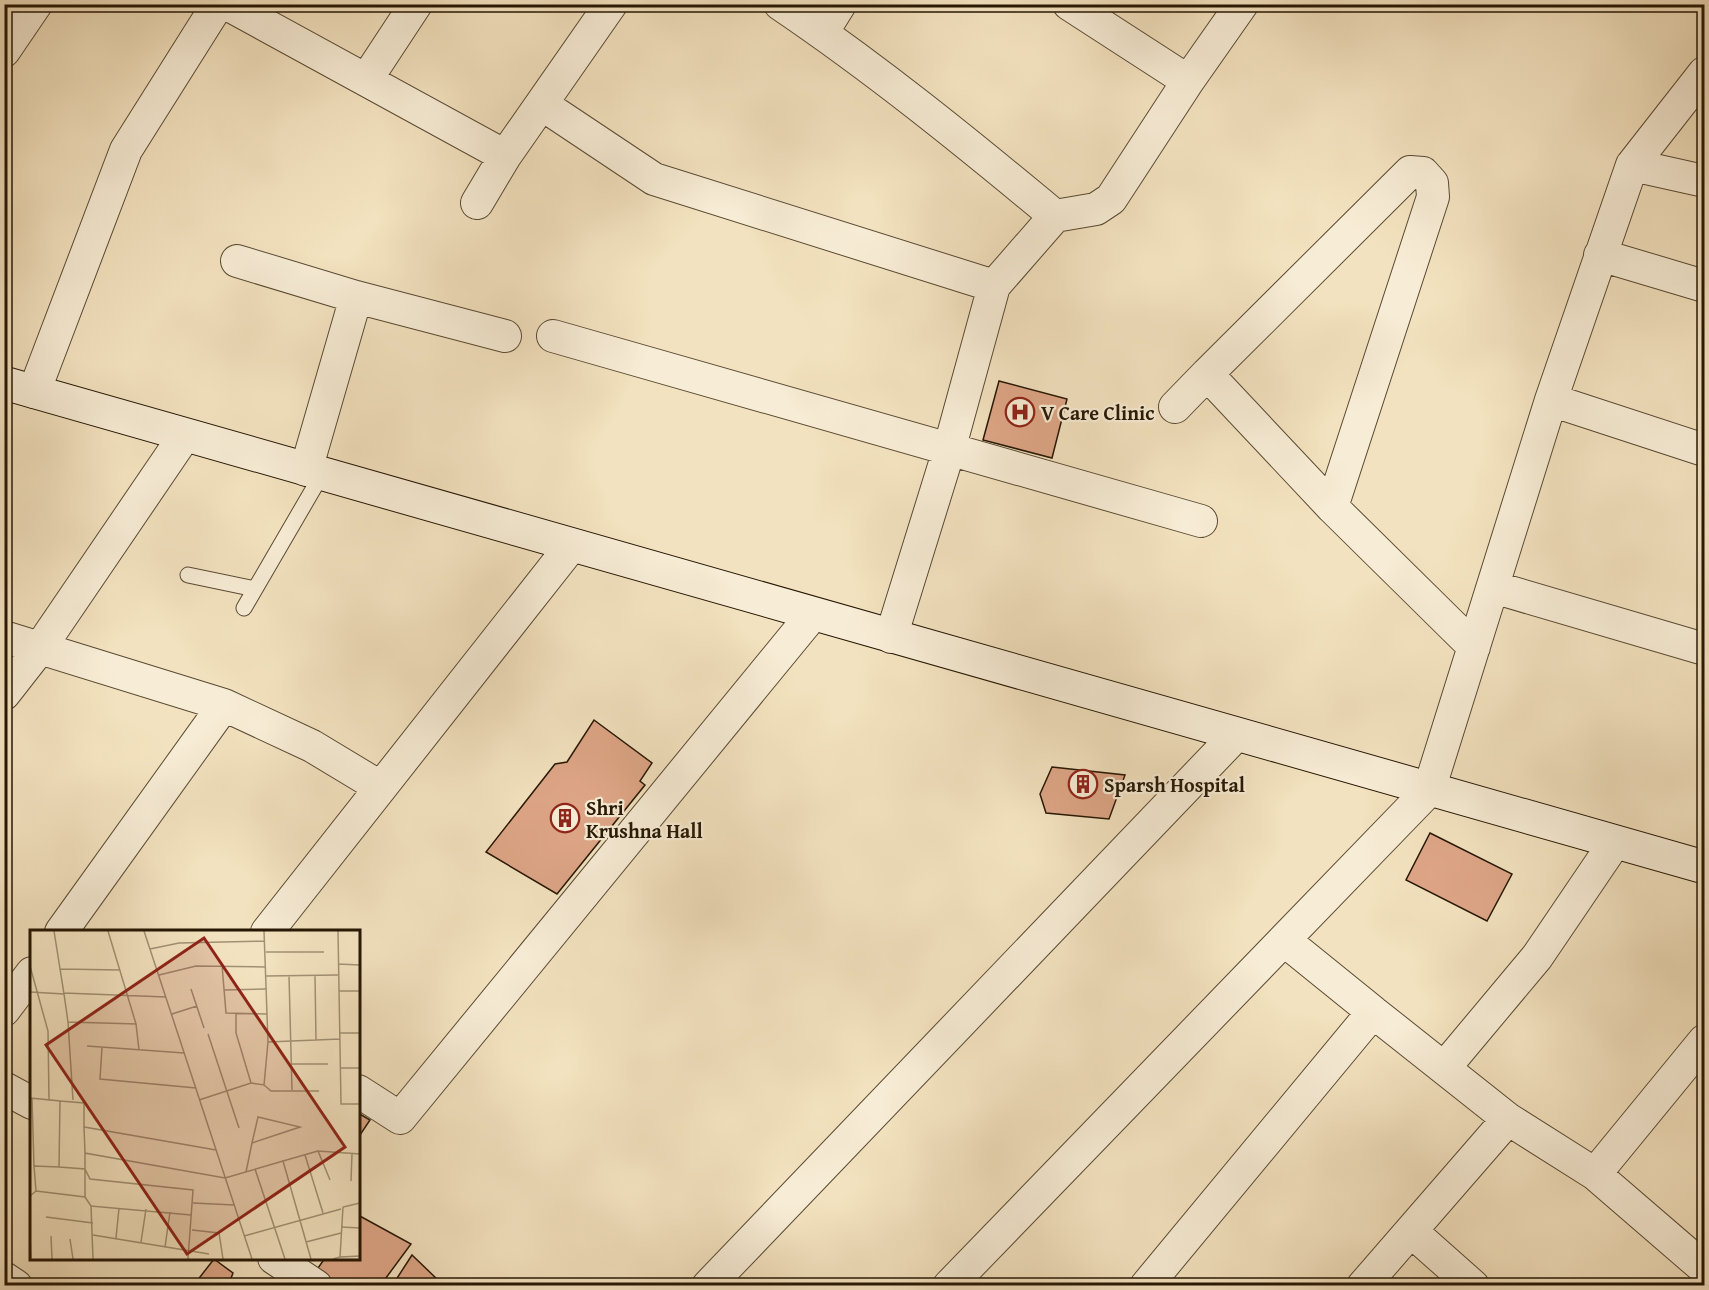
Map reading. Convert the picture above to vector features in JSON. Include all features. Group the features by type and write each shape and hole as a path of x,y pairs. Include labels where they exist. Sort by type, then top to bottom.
{"street":[{"path":"4,51 36,4"},
{"path":"218,4 126,150 19,387 812,615 1704,867"},
{"path":"227,4 505,156"},
{"path":"366,80 416,4"},
{"path":"477,203 505,156 543,105 611,4"},
{"path":"780,4 822,33 980,153 1055,216"},
{"path":"822,33 840,4"},
{"path":"1069,4 1188,81"},
{"path":"891,637 949,450 993,286 1055,216 1096,209 1111,199 1188,81 1242,4"},
{"path":"949,1286 1429,790 1551,400 1632,165 1704,73"},
{"path":"543,105 654,179 993,286"},
{"path":"1632,165 1704,181"},
{"path":"1175,407 1410,172 1423,173 1432,183 1433,197 1332,507"},
{"path":"1600,255 1704,286"},
{"path":"237,261 356,297 505,336"},
{"path":"314,472 356,297"},
{"path":"553,336 1201,521"},
{"path":"1207,374 1332,507 1474,647"},
{"path":"1551,400 1704,450"},
{"path":"4,694 39,648 185,435"},
{"path":"269,930 570,546"},
{"path":"1493,587 1704,649"},
{"path":"360,1092 400,1118 812,615"},
{"path":"4,637 224,705 312,746 380,787"},
{"path":"62,930 224,705"},
{"path":"708,1286 1236,735"},
{"path":"1445,1067 1537,957 1615,842"},
{"path":"1284,940 1508,1119 1595,1174 1704,1269 1688,1286"},
{"path":"4,1010 30,976"},
{"path":"1146,1286 1373,1012"},
{"path":"1595,1174 1704,1041"},
{"path":"4,1088 30,1102"},
{"path":"1363,1286 1508,1119"},
{"path":"1411,1231 1473,1286"},
{"path":"277,1260 316,1286"},
{"path":"4,1278 16,1286"}],"lane":[{"path":"244,608 314,472"},
{"path":"188,575 255,589"}],"building":[{"path":"999,381 1067,399 1052,458 983,440"},
{"name":"Shri Krushna Hall","path":"594,720 652,763 640,781 645,785 557,894 486,852 555,764 567,762"},
{"name":"Sparsh Hospital","path":"1052,767 1125,775 1109,819 1046,813 1040,794"},
{"path":"1430,833 1512,874 1487,921 1406,880"},
{"path":"360,1114 370,1120 360,1135"},
{"path":"360,1216 411,1244 380,1286 316,1286 309,1281 324,1260 360,1260"},
{"path":"412,1255 438,1280 434,1286 392,1286"},
{"path":"213,1260 233,1273 228,1286 193,1286"}],"place":[{"name":"V Care Clinic","path":"1020,412"},
{"name":"Sparsh Hospital","path":"1083,784"},
{"name":"Shri Krushna Hall","path":"565,818"}]}
